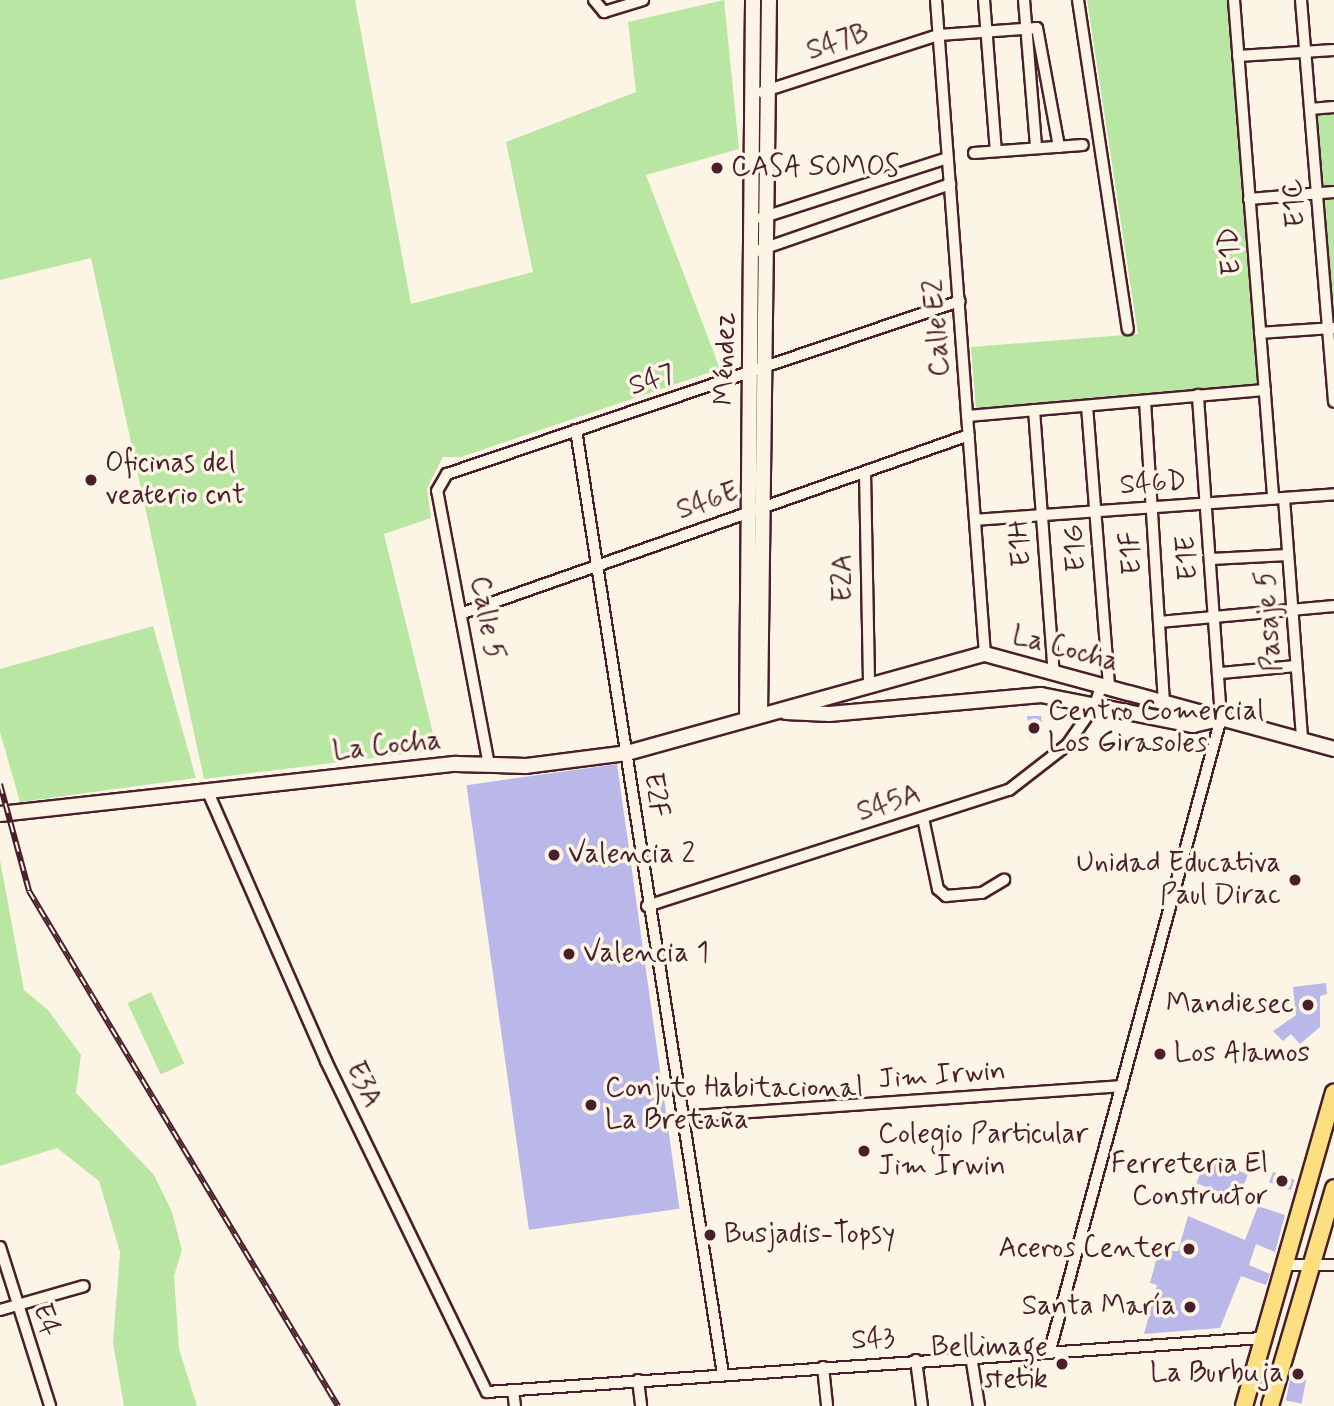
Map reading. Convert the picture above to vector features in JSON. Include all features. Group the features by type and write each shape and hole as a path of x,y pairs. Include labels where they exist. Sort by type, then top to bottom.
{"main road":[{"path":"1244,1406 1334,1093"},
{"path":"1270,1406 1334,1188"}],"street":[{"path":"594,0 599,11 643,0"},
{"name":"Méndez","path":"753,0 751,372 761,715"},
{"name":"Méndez","path":"756,510 766,368 769,0"},
{"name":"Calle E2","path":"936,0 985,654"},
{"path":"984,0 996,151"},
{"path":"1024,0 1036,147"},
{"path":"1078,0 1128,329"},
{"name":"E1D","path":"1234,0 1265,390 1279,498"},
{"name":"E1C","path":"1301,0 1331,328 1334,402"},
{"path":"1026,28 1037,28 1042,35 1059,146"},
{"name":"S47B","path":"753,96 939,35 1026,28"},
{"path":"1238,56 1334,50"},
{"path":"1310,109 1334,107"},
{"path":"974,153 1083,145"},
{"path":"752,220 948,158"},
{"path":"751,253 950,184"},
{"path":"1250,199 1334,192"},
{"name":"S47","path":"440,481 576,430 960,301"},
{"path":"1260,333 1331,328"},
{"path":"967,416 1265,390"},
{"name":"E1E","path":"1050,1350 1222,718 1221,673 1198,395"},
{"name":"E1F","path":"1145,401 1164,703"},
{"name":"E1G","path":"1087,405 1096,511 1105,687"},
{"name":"E1H","path":"1034,410 1054,673"},
{"name":"E2F","path":"576,430 627,753 647,906 723,1374"},
{"name":"S46E","path":"463,613 969,435"},
{"name":"E2A","path":"865,472 869,684"},
{"name":"Calle 5","path":"440,481 437,491 463,613 489,765"},
{"name":"S46D","path":"975,520 1334,494"},
{"name":"Pasaje 5","path":"1279,498 1288,555 1302,740"},
{"path":"1211,559 1288,555"},
{"path":"1159,622 1334,606"},
{"name":"La Cocha","path":"0,814 456,764 489,765 627,753 985,654 1334,749"},
{"path":"1221,673 1296,666"},
{"name":"S45A","path":"647,906 923,818 1019,784 1067,745 1105,687"},
{"name":"La Cocha","path":"761,715 829,714 1041,695 1193,725 1222,718"},
{"name":"E3A","path":"208,792 326,1061 487,1392"},
{"path":"923,818 938,889 946,896 982,893 1004,880"},
{"name":"Jim Irwin","path":"681,1117 1122,1086"},
{"name":"E4","path":"0,1247 16,1306 50,1406"},
{"path":"1283,1265 1334,1265"},
{"path":"0,1310 85,1286"},
{"name":"S43","path":"487,1392 1050,1350 1262,1338"},
{"path":"971,1356 979,1406"},
{"path":"916,1360 922,1406"},
{"path":"823,1367 827,1406"},
{"path":"638,1380 641,1406"},
{"path":"513,1390 515,1406"}],"green space":[{"path":"0,0 355,0 411,304 533,272 506,142 636,92 628,22 724,0 739,149 646,175 720,369 461,457 443,457 427,488 431,518 384,534 437,750 204,779 91,258 0,280"},
{"path":"1087,0 1228,0 1259,386 976,410 971,347 1138,334"},
{"path":"1334,110 1334,187 1323,188 1316,111"},
{"path":"1334,195 1334,320 1332,320 1323,196"},
{"path":"153,626 196,778 20,802 0,732 0,669"},
{"path":"0,860 24,990 48,1010 81,1055 76,1093 154,1175 172,1212 182,1250 174,1276 179,1349 197,1406 124,1406 113,1343 120,1252 99,1181 57,1148 0,1166"},
{"path":"151,992 184,1064 161,1075 127,1003"}],"building":[{"name":"Centro Comercial Los Girasoles","path":"1027,716 1041,716 1043,731 1031,738"},
{"path":"617,764 679,1209 529,1230 466,785"},
{"name":"Mandiesec","path":"1326,983 1327,994 1320,996 1320,1027 1300,1044 1291,1034 1283,1041 1273,1031 1296,1015 1293,987"},
{"path":"1206,1158 1248,1174 1238,1199 1196,1183"},
{"name":"Ferreteria El Constructor","path":"1273,1172 1295,1180 1291,1190 1269,1182"},
{"path":"1258,1206 1285,1215 1275,1252 1256,1244 1249,1265 1270,1274 1266,1285 1241,1276 1220,1328 1144,1334 1157,1285 1150,1283 1157,1257 1171,1260 1172,1251 1178,1251 1188,1216 1245,1240"},
{"path":"1292,1369 1308,1372 1302,1403 1286,1400"}],"railway":[{"path":"0,784 29,891 338,1406"}],"place":[{"name":"CASA SOMOS","path":"717,168"},
{"name":"Oficinas del veaterio cnt","path":"91,480"},
{"name":"Centro Comercial Los Girasoles","path":"1034,728"},
{"name":"Valencia 2","path":"554,855"},
{"name":"Unidad Educativa Paul Dirac","path":"1295,880"},
{"name":"Valencia 1","path":"569,954"},
{"name":"Mandiesec","path":"1308,1005"},
{"name":"Los Alamos","path":"1160,1054"},
{"name":"Conjuto Habitacional La Bretaña","path":"591,1105"},
{"name":"Colegio Particular Jim Irwin","path":"864,1151"},
{"name":"Ferreteria El Constructor","path":"1282,1181"},
{"name":"Busjadis-Topsy","path":"710,1235"},
{"name":"Aceros Center","path":"1189,1249"},
{"name":"Santa María","path":"1190,1307"},
{"name":"Bellimage stetik","path":"1062,1364"},
{"name":"La Burbuja","path":"1298,1374"}]}
